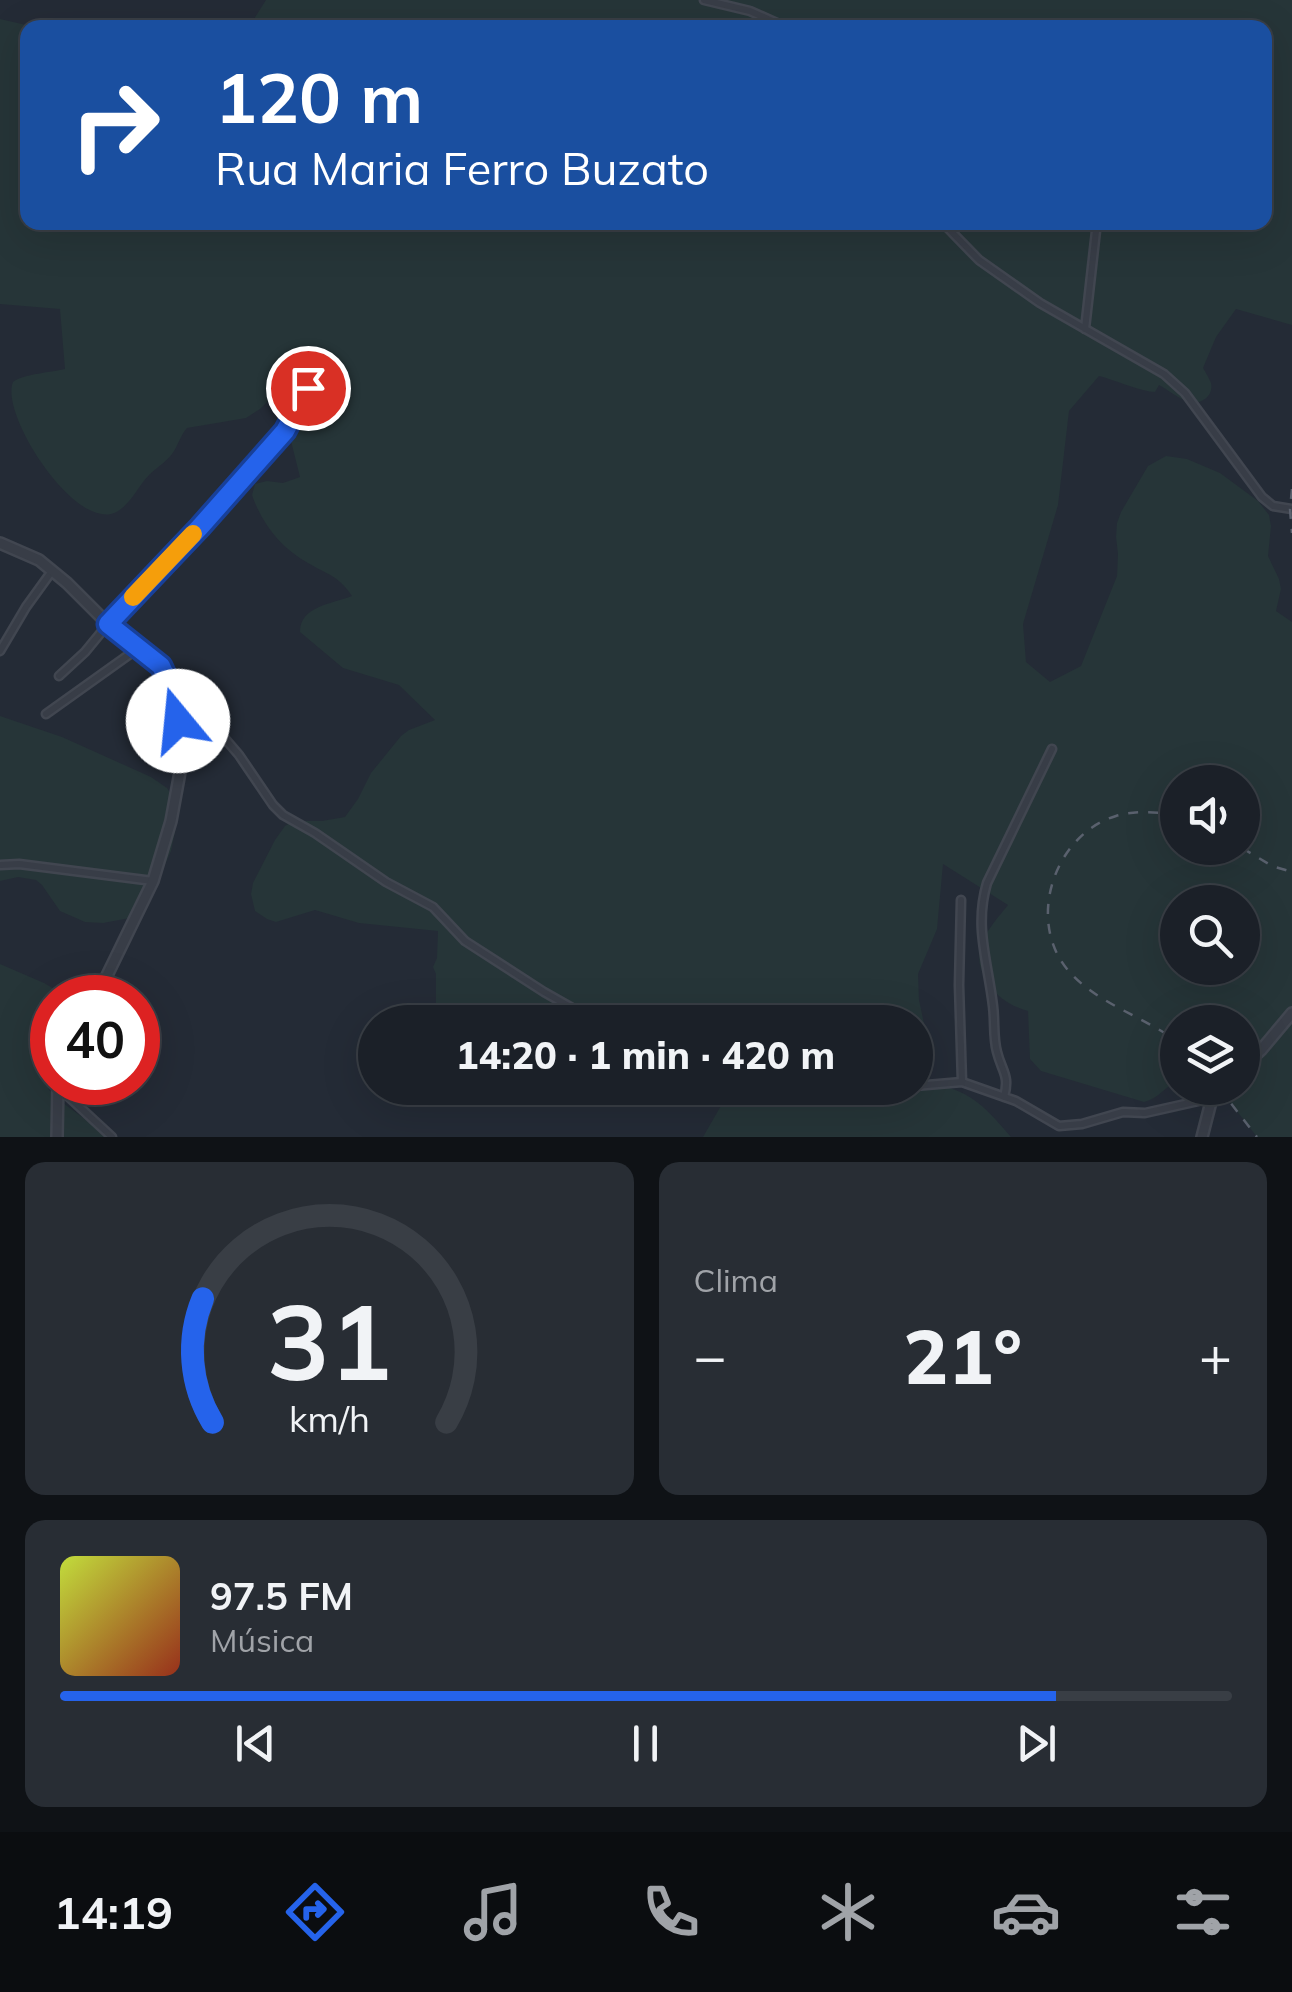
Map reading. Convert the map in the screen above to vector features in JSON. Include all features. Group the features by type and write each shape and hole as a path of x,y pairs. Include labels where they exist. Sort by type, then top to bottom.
{"street":[{"path":"704,0 770,20"},
{"path":"950,230 979,260 1040,303 1164,374 1185,393 1262,497 1273,506 1292,509"},
{"path":"1086,329 1096,230"},
{"path":"59,676 86,652 285,431 308,388"},
{"path":"0,543 39,560 108,624 161,666 175,696 180,772 171,821 153,881 107,975"},
{"path":"0,651 52,571"},
{"path":"46,714 137,649"},
{"path":"176,705 215,727 283,815 386,882 433,907 466,941 567,1005"},
{"path":"178,721 201,719"},
{"path":"1004,1096 1008,1082 997,1052 980,924 982,902 1052,749"},
{"path":"0,865 153,881"},
{"path":"961,900 962,1082"},
{"path":"1260,1051 1292,1014"},
{"path":"933,1085 962,1082 1004,1096 1060,1126 1181,1105"},
{"path":"56,1137 57,1105"},
{"path":"79,1105 112,1137"},
{"path":"1202,1137 1210,1105"}],"shaded area":[{"path":"266,0 1292,0 1292,325 1236,309 1216,337 1203,368 1211,388 1209,396 1198,402 1185,401 1159,385 1155,392 1099,376 1069,411 1058,505 1023,624 1026,662 1050,682 1081,666 1117,576 1116,537 1121,512 1148,466 1166,456 1187,459 1220,473 1258,501 1269,515 1268,556 1281,589 1276,611 1292,622 1292,1137 1257,1137 1232,1105 1260,1105 1260,1005 1160,1005 1160,1094 1144,1102 1041,1071 1030,1059 1028,1011 997,994 979,962 982,942 1008,905 943,864 937,929 918,974 920,1005 436,1005 433,967 438,931 359,923 315,910 276,922 267,919 255,911 253,883 285,826 293,821 345,817 371,773 401,736 435,720 399,685 343,668 300,632 301,623 311,611 352,596 337,579 281,543 261,516 252,495 255,484 283,483 300,477 291,441 294,431 325,393 297,373 246,418 187,428 172,454 123,508 111,514 94,512 77,502 42,463 27,440 12,397 13,382 18,379 65,369 60,309 0,304 0,19 20,24 20,230 1272,230 1272,20 253,20"},
{"path":"0,716 62,737 167,788 178,817 171,851 140,912 103,923 85,922 60,911 36,880 18,877 0,881"},
{"path":"0,964 30,977 30,1105 66,1105 109,1137 0,1137"},
{"path":"933,1083 974,1100 1011,1137 703,1137 721,1105 933,1105"}],"railway":[{"path":"1292,489 1292,533"},
{"path":"1160,813 1116,816 1077,840 1053,880 1048,903 1055,949 1067,969 1091,991 1160,1031"},
{"path":"1260,859 1292,872"},
{"path":"1232,1105 1257,1137"}],"slow traffic":[{"path":"133,597 193,534"}],"route":[{"path":"178,721 175,696 161,666 108,624 285,431 308,388"}]}
